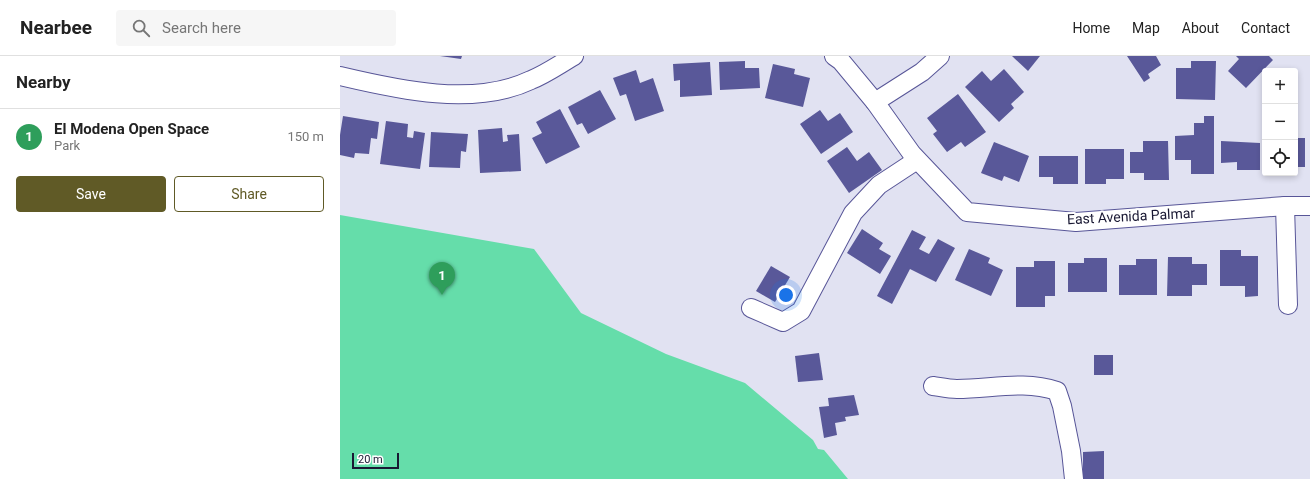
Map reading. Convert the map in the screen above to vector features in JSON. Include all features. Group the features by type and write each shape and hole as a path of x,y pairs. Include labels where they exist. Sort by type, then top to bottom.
{"street":[{"path":"340,76 393,88 460,95 494,92 531,81 574,56"},
{"name":"East Avenida Palmar","path":"834,56 841,61 874,102 917,160 967,212 1076,222 1285,206 1310,206"},
{"path":"874,102 922,72 940,56"},
{"path":"751,308 783,322 801,311 853,213 879,185 917,160"},
{"path":"1285,206 1288,305"},
{"path":"933,386 955,390 1027,385 1041,386 1057,391 1062,406 1071,451 1074,479"}],"green space":[{"path":"340,215 534,249 581,313 666,354 745,383 813,440 818,449 824,450 848,479 340,479"}],"building":[{"path":"440,56 462,56 461,59"},
{"path":"1012,56 1040,56 1028,71"},
{"path":"1127,56 1156,56 1161,65 1148,74 1150,78 1144,82"},
{"path":"1236,56 1269,56 1273,60 1265,68 1262,68 1262,71 1246,88 1228,71 1239,59"},
{"path":"745,61 745,68 759,68 760,88 720,90 719,62"},
{"path":"1191,61 1216,61 1215,100 1176,99 1176,68 1191,68"},
{"path":"710,62 712,95 680,97 680,80 674,81 673,64"},
{"path":"773,64 795,69 794,74 810,78 803,107 765,98"},
{"path":"1004,69 1024,92 1011,104 1014,108 999,122 965,87 982,71 991,81"},
{"path":"636,70 640,83 653,78 664,111 635,121 626,94 620,96 613,78"},
{"path":"600,90 616,119 588,134 582,123 577,125 568,107"},
{"path":"958,94 986,132 965,147 961,142 947,152 933,134 937,131 927,118"},
{"path":"560,109 580,147 546,164 532,138 542,133 536,122"},
{"path":"820,110 828,121 840,113 853,132 821,154 800,124"},
{"path":"343,116 379,122 377,139 371,138 369,154 355,153 354,158 340,155 340,135"},
{"path":"1204,116 1214,116 1214,174 1191,174 1191,160 1175,160 1175,136 1194,135 1194,123 1204,123"},
{"path":"386,121 408,124 407,137 413,138 414,131 425,133 420,169 380,164"},
{"path":"502,128 503,142 508,141 507,135 519,134 521,171 480,173 478,130"},
{"path":"431,132 468,134 466,152 461,151 460,168 429,167"},
{"path":"1298,138 1305,138 1305,167 1298,167"},
{"path":"1143,141 1168,141 1169,180 1144,180 1144,173 1130,173 1130,152 1143,152"},
{"path":"1221,141 1260,143 1260,170 1237,170 1237,162 1221,163"},
{"path":"994,142 1029,156 1019,182 1004,176 1002,181 981,173"},
{"path":"847,147 857,161 869,152 882,170 849,193 827,161"},
{"path":"1085,149 1124,149 1124,179 1106,179 1106,184 1085,184"},
{"path":"1039,156 1078,156 1078,184 1053,184 1053,177 1039,177"},
{"path":"862,229 883,243 879,249 891,256 880,274 847,253"},
{"path":"912,230 926,237 919,249 929,254 938,239 955,248 936,282 910,269 892,304 877,296"},
{"path":"969,249 990,258 988,263 1003,270 991,296 955,280"},
{"path":"1220,250 1241,250 1241,256 1258,256 1258,296 1245,297 1245,286 1220,286"},
{"path":"1168,257 1192,257 1192,264 1207,264 1207,285 1192,285 1192,296 1167,296"},
{"path":"1084,258 1107,258 1107,292 1068,292 1068,263 1084,263"},
{"path":"1136,259 1157,259 1157,295 1119,295 1119,265 1136,265"},
{"path":"1034,261 1055,261 1055,296 1045,296 1045,307 1016,307 1016,267 1034,267"},
{"path":"771,266 790,277 775,302 756,291"},
{"path":"819,353 823,380 798,382 795,356"},
{"path":"1094,355 1113,355 1113,375 1094,375"},
{"path":"854,395 859,415 845,417 846,421 835,423 837,435 824,438 819,407 829,406 828,398"},
{"path":"1104,451 1104,479 1083,479 1083,452"}],"place":[{"name":"El Modena Open Space","path":"442,295"}]}
